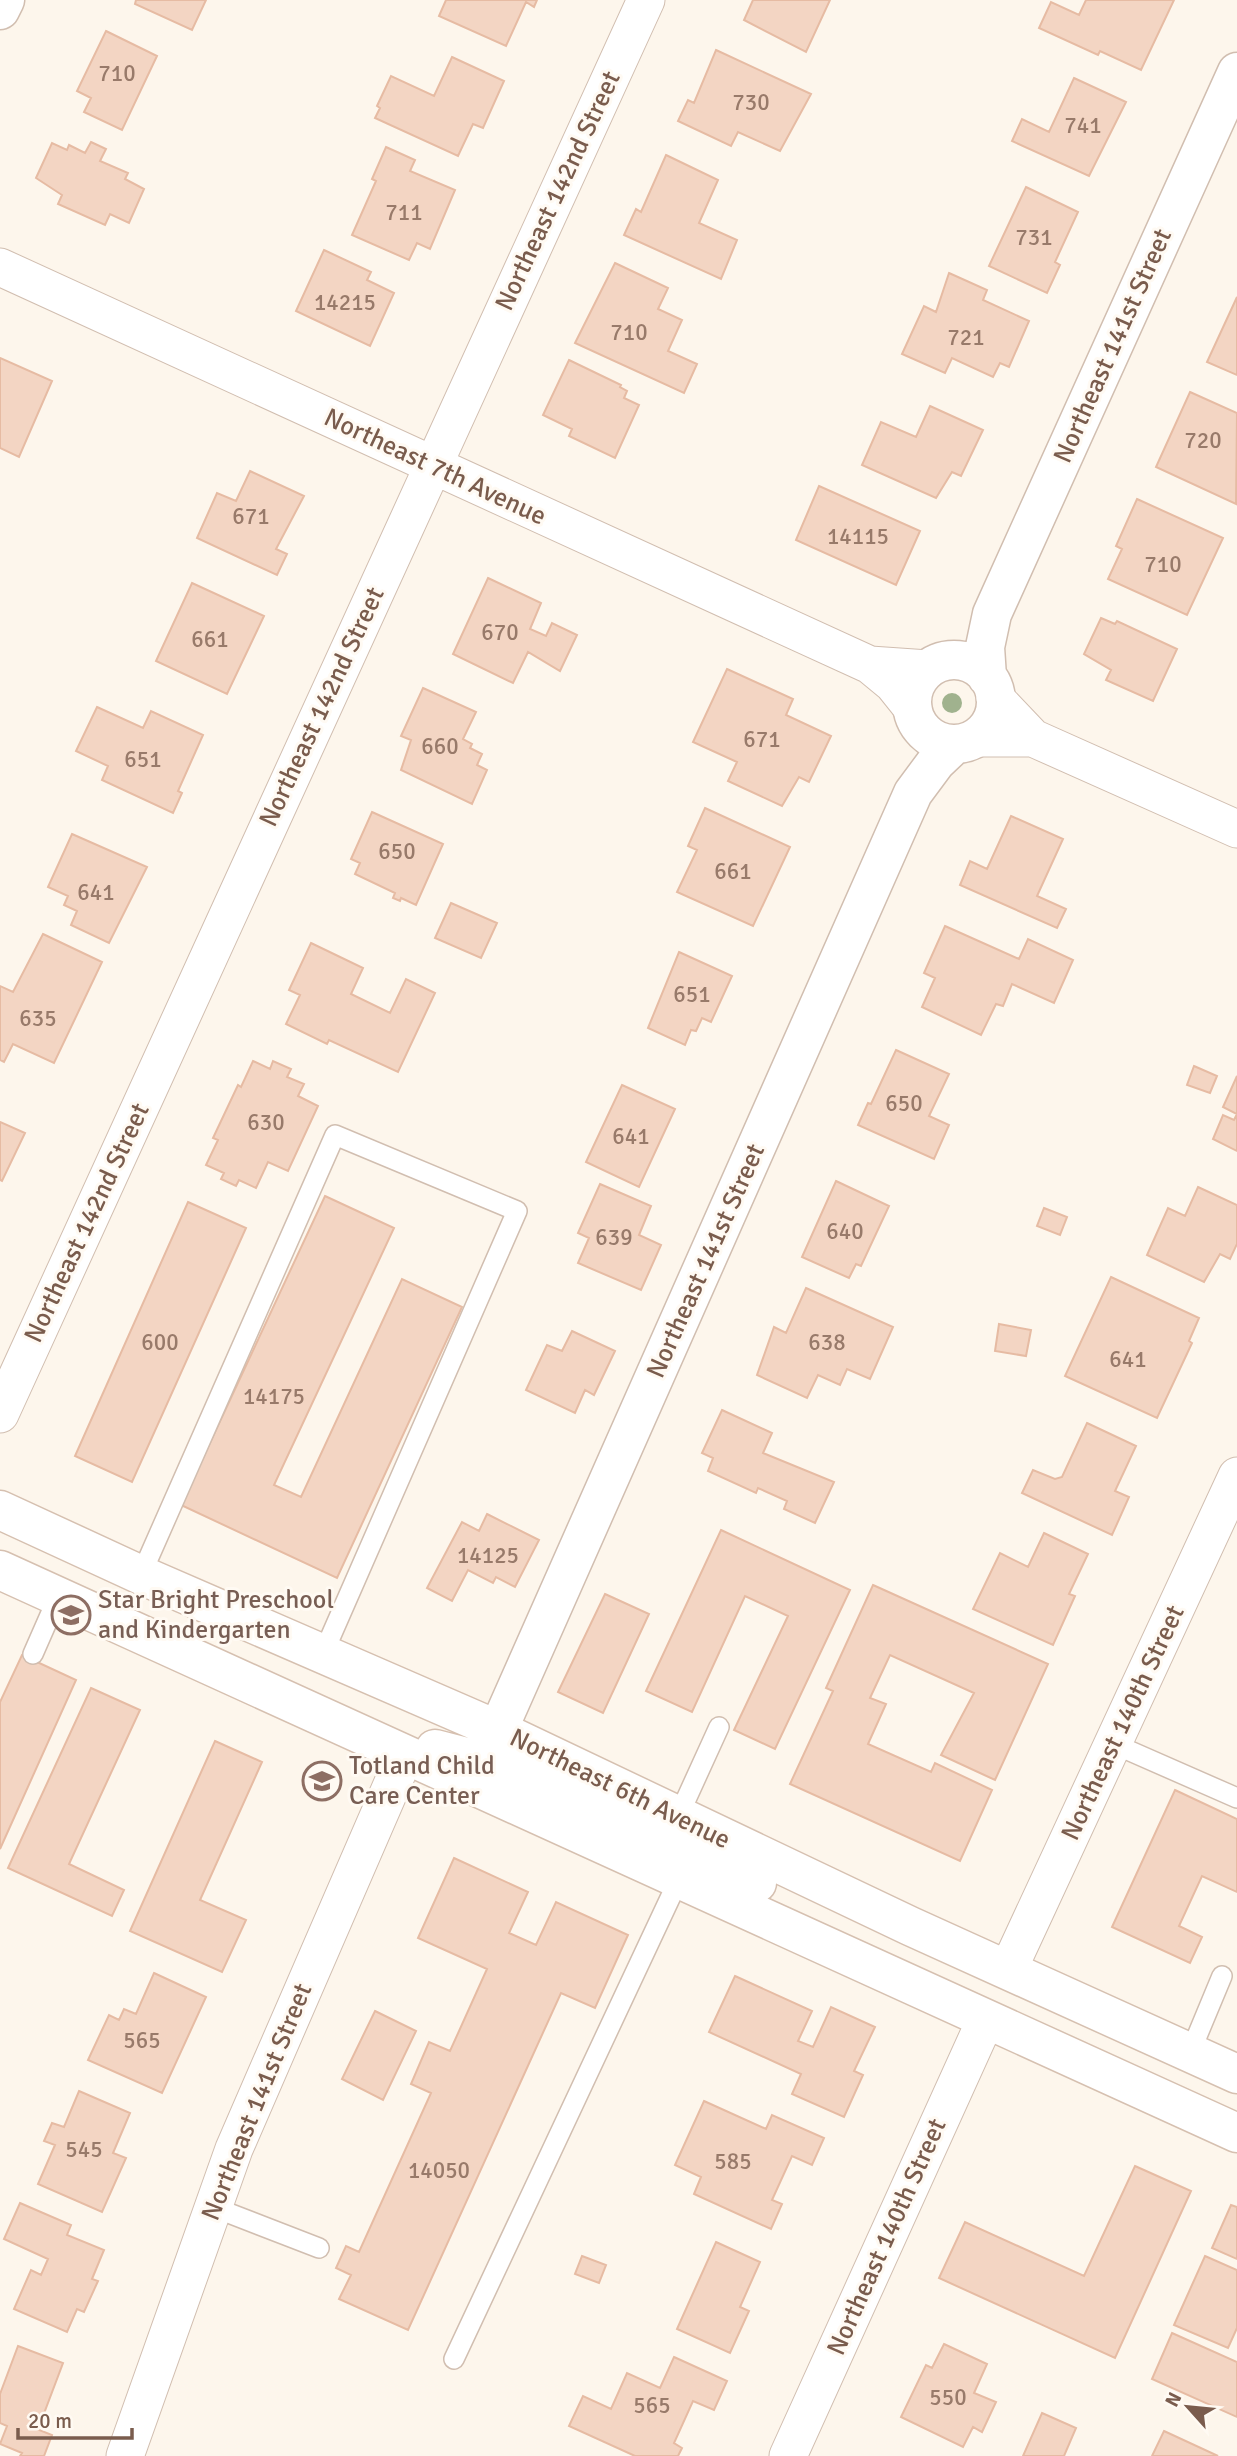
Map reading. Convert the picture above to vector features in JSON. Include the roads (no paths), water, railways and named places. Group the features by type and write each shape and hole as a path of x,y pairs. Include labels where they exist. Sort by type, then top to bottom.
{"main road":[{"path":"0,10 5,0"},
{"name":"Northeast 141st Street","path":"966,676 985,647 989,620 1237,72"},
{"path":"966,676 992,720 966,741 936,741 916,718 915,685 966,676"},
{"name":"Northeast 141st Street","path":"913,793 920,751 916,718"},
{"name":"Northeast 141st Street","path":"498,1730 913,793 936,762 966,741"},
{"name":"Northeast 6th Avenue","path":"0,1510 141,1575 498,1730 963,1950 1237,2074"},
{"name":"Northeast 6th Avenue","path":"0,1570 1237,2133"},
{"path":"405,1755 423,1747 489,1763 885,1940 925,1948 963,1950"}],"street":[{"name":"Northeast 142nd Street","path":"0,1414 646,0"},
{"name":"Northeast 7th Avenue","path":"0,267 870,665 893,684 916,718"},
{"name":"Northeast 7th Avenue","path":"870,665 966,676"},
{"path":"966,676 1033,738 1237,829"},
{"path":"966,741 1033,738"},
{"name":"Northeast 140th Street","path":"1008,1970 1237,1476"},
{"name":"Northeast 141st Street","path":"125,2456 233,2149 405,1755"},
{"name":"Northeast 140th Street","path":"788,2456 986,2019"}],"lane":[{"path":"141,1575 335,1135 517,1211 323,1654"},
{"path":"33,1654 58,1597"},
{"path":"678,1817 719,1727"},
{"path":"1114,1744 1237,1798"},
{"path":"454,2359 678,1879"},
{"path":"1190,2053 1222,1976"},
{"path":"214,2207 319,2248"}],"place":[{"name":"Star Bright Preschool and Kindergarten","path":"71,1615"},
{"name":"Totland Child Care Center","path":"322,1781"}]}
